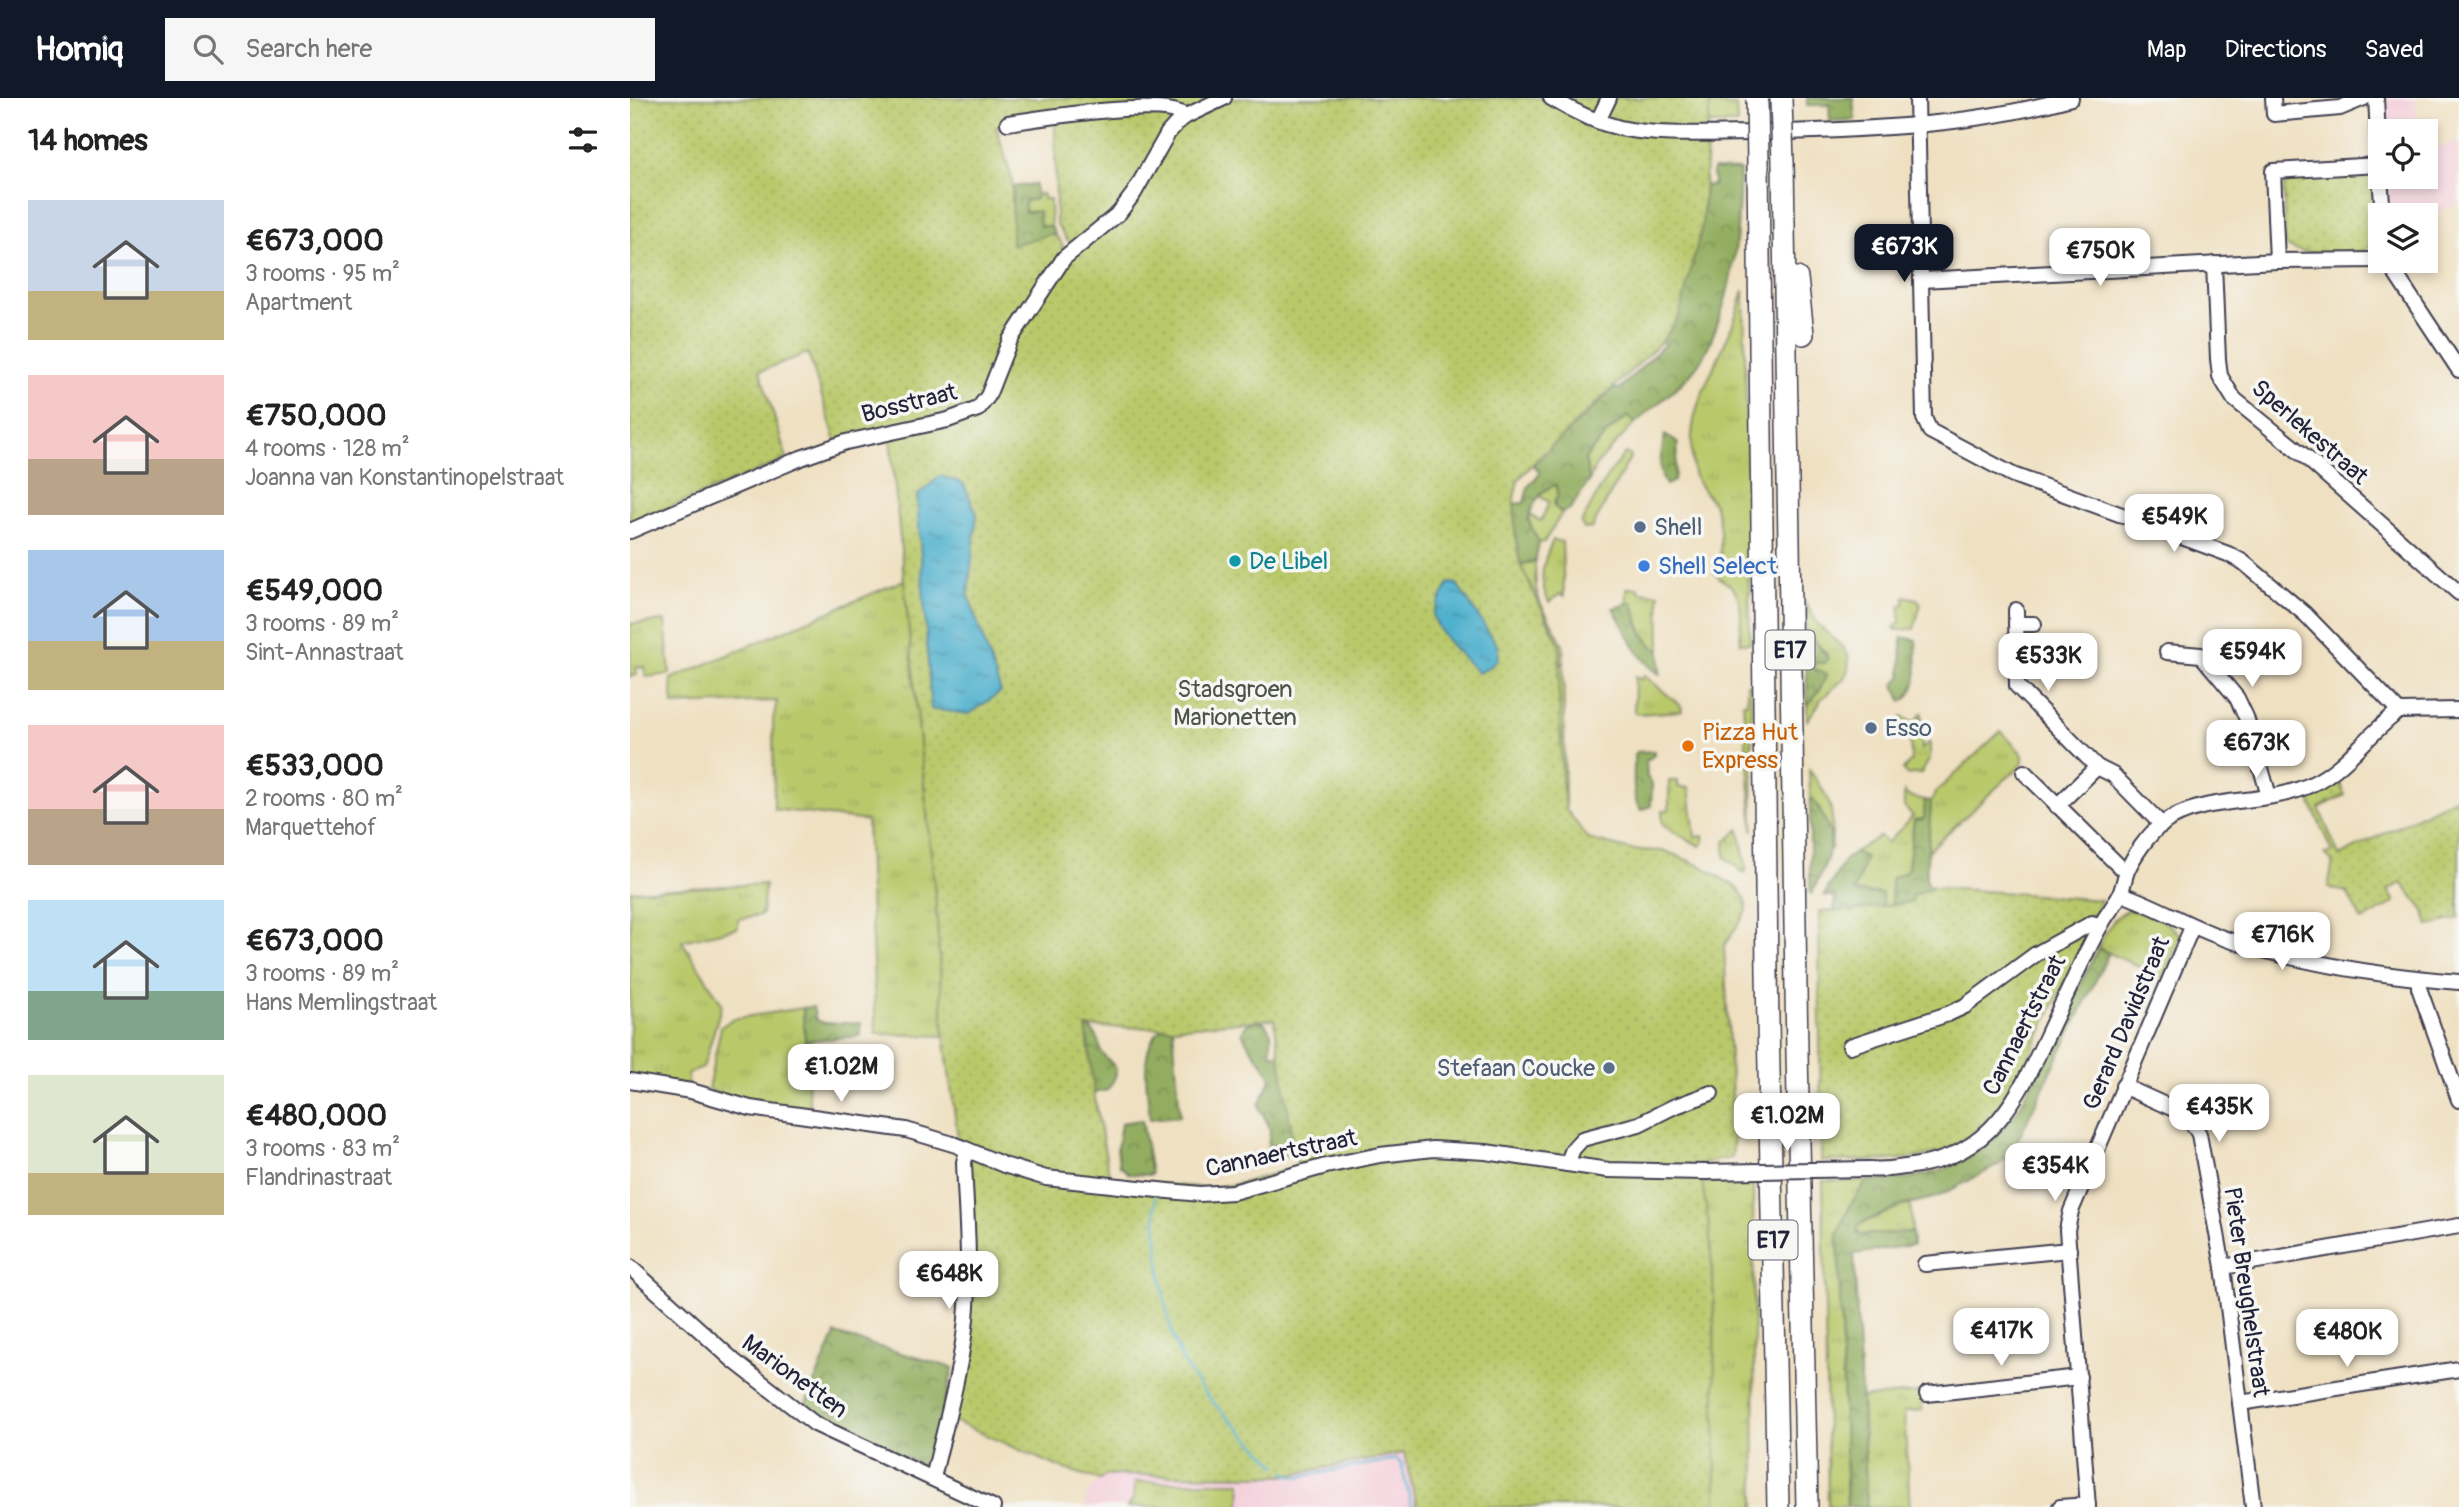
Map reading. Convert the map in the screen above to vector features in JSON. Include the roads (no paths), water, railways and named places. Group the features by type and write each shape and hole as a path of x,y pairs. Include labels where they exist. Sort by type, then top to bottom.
{"highway":[{"name":"E17","path":"1757,99 1767,973 1778,1507"},
{"name":"E17","path":"1781,99 1807,1507"},
{"path":"1746,242 1759,222"},
{"path":"1784,247 1796,271 1803,334"},
{"path":"1753,894 1767,973"},
{"path":"1797,1052 1806,967"}],"street":[{"name":"Bosstraat","path":"630,531 801,458 846,442 948,420 978,409 988,396 1010,340 1064,258 1119,213 1168,133 1186,116 1223,98"},
{"path":"1551,98 1576,113 1619,128 1712,133 1826,131 1918,125 1998,114 2071,98"},
{"path":"1598,121 1609,98"},
{"path":"1917,98 1924,418 1930,431 2013,475 2228,554 2243,562 2305,614 2399,710 2459,709"},
{"path":"2273,98 2274,114 2340,108 2364,98"},
{"path":"2376,98 2377,119"},
{"path":"1008,123 1137,106 1175,108 1186,116"},
{"path":"2277,261 2273,171 2368,166"},
{"path":"1922,280 2277,261 2368,260"},
{"name":"Sperlekestraat","path":"2214,264 2220,376 2234,399 2308,459 2459,593"},
{"path":"2396,273 2455,354 2459,370"},
{"path":"2034,624 2016,617 2017,686 2097,767 2113,775 2162,825"},
{"path":"2167,652 2201,655 2237,698 2246,718 2269,796"},
{"name":"Cannaertstraat","path":"630,1081 691,1091 750,1108 906,1129 1046,1178 1200,1194 1233,1192 1326,1166 1406,1152 1466,1150 1643,1173 1869,1170 1924,1165 1947,1158 1977,1142 1995,1126 2017,1095 2100,926 2121,894 2128,869 2148,838 2162,825 2197,809 2299,790 2322,780 2342,765 2399,710"},
{"path":"2057,806 2097,767"},
{"path":"2024,772 2119,866"},
{"path":"2121,894 2139,900 2192,927 2269,951 2344,968 2459,982"},
{"name":"Cannaertstraat","path":"1850,1046 1965,1006 2036,954 2092,923 2100,926"},
{"name":"Gerard Davidstraat","path":"2088,1506 2067,1230 2071,1211 2192,927"},
{"path":"2420,979 2419,988 2459,1100"},
{"name":"Pieter Breughelstraat","path":"2123,1086 2187,1115 2199,1134 2223,1267 2253,1507"},
{"path":"1567,1164 1573,1149 1582,1139 1639,1124 1673,1107 1711,1093"},
{"path":"933,1478 966,1321 968,1286 964,1162 967,1151"},
{"path":"2223,1267 2459,1226"},
{"path":"1925,1264 2069,1250"},
{"name":"Marionetten","path":"630,1267 734,1360 800,1413 826,1430 993,1507"},
{"path":"2240,1403 2459,1369"},
{"path":"1927,1394 2079,1377"},
{"path":"2060,1507 2088,1506"}],"water":[{"path":"940,476 963,483 977,514 968,594 1001,692 969,714 931,709 917,496"},
{"path":"1449,583 1457,584 1497,645 1497,659 1478,673 1440,631 1433,614"}],"waterway":[{"path":"1155,1197 1159,1258 1176,1346 1202,1390 1277,1466"},
{"path":"1285,1473 1299,1477 1396,1459 1401,1463 1412,1507"}],"place":[{"name":"Shell","path":"1640,527"},
{"name":"De Libel","path":"1235,561"},
{"name":"Shell Select","path":"1644,566"},
{"name":"Esso","path":"1871,728"},
{"name":"Pizza Hut Express","path":"1688,746"},
{"name":"Stefaan Coucke","path":"1609,1068"}],"park label":[{"name":"Stadsgroen Marionetten","path":"1235,703"}]}
